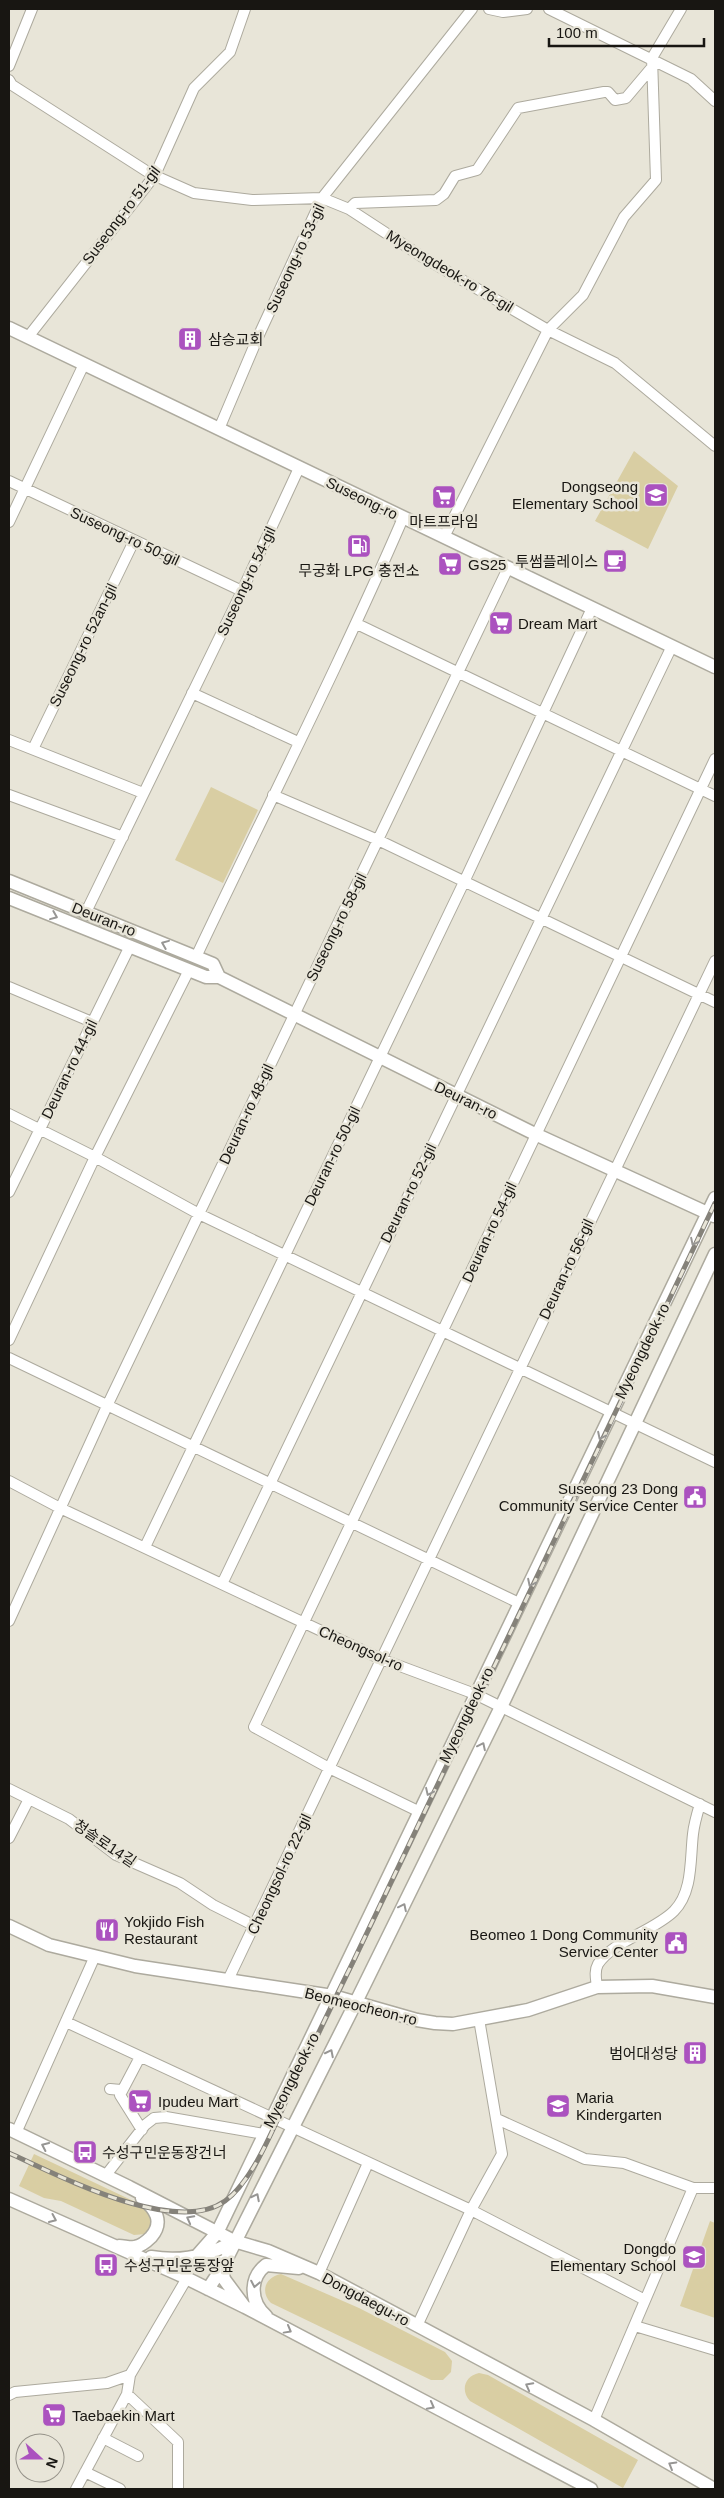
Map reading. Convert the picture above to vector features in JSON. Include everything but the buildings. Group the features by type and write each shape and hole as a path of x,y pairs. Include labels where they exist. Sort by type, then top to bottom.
{"main road":[{"name":"Suseong-ro","path":"9,328 715,667"},
{"name":"Deuran-ro","path":"9,881 213,964 219,977"},
{"name":"Deuran-ro","path":"9,898 206,977 219,977 535,1134 712,1215"},
{"name":"Myeongdeok-ro","path":"184,2277 217,2233 271,2119 333,1996 475,1694 521,1604 612,1413 712,1215 715,1198"},
{"name":"Myeongdeok-ro","path":"208,2289 222,2268 356,2002 501,1707 715,1254"},
{"name":"Beomeocheon-ro","path":"9,1926 49,1945 135,1966 333,1996 426,2022 453,2024 528,2010 598,1986 652,1986 715,1997"},
{"name":"Dongdaegu-ro","path":"13,2131 106,2175 234,2241 268,2251 314,2271 594,2420 714,2489"},
{"path":"112,2245 134,2247 146,2242 157,2230 158,2221 151,2205 130,2187"},
{"path":"9,2199 184,2277 270,2320 591,2489"},
{"path":"217,2233 224,2279 244,2307"},
{"path":"131,2254 171,2261 198,2257 220,2250 234,2241"},
{"path":"270,2320 261,2312 254,2295 254,2285 261,2269 266,2265 314,2271"}],"street":[{"path":"9,66 32,9"},
{"name":"Suseong-ro 51-gil","path":"28,338 155,175 194,88 230,52 245,9"},
{"name":"Suseong-ro 53-gil","path":"219,429 258,337 322,198 472,9"},
{"path":"489,9 503,12 527,9"},
{"path":"549,9 652,62 690,79 715,100"},
{"path":"350,209 354,203 370,201 436,200 444,194 455,176 477,170 518,108 604,92 608,92 615,100 626,98 652,62 681,9"},
{"path":"444,537 548,330 584,295 624,217 656,180 652,62"},
{"name":"Myeongdeok-ro 76-gil","path":"9,80 12,85 155,175 194,193 252,200 322,198 350,209 421,256 548,330 615,363 715,446"},
{"path":"9,522 84,364"},
{"name":"Suseong-ro 54-gil","path":"86,912 242,591 299,468"},
{"name":"Suseong-ro 50-gil","path":"9,481 242,591"},
{"path":"196,957 298,742 357,624 403,518"},
{"name":"Suseong-ro 52an-gil","path":"33,749 134,541"},
{"name":"Suseong-ro 58-gil","path":"294,1013 508,568"},
{"name":"Deuran-ro 50-gil","path":"145,1547 464,882 592,608"},
{"path":"357,624 544,712 715,796"},
{"name":"Deuran-ro 52-gil","path":"222,1584 672,646"},
{"path":"192,693 298,742"},
{"path":"9,740 143,793"},
{"name":"Deuran-ro 54-gil","path":"329,1768 254,1727 715,759"},
{"path":"9,795 123,837"},
{"path":"273,795 378,840 715,1002"},
{"name":"Deuran-ro 44-gil","path":"9,1192 130,946"},
{"name":"Deuran-ro 56-gil","path":"381,1659 715,961"},
{"path":"9,1340 95,1157 189,970"},
{"path":"9,987 92,1022"},
{"name":"Deuran-ro 48-gil","path":"10,1616 107,1406 294,1013"},
{"path":"9,1114 95,1157 199,1214 715,1462"},
{"path":"9,1358 521,1604"},
{"name":"Cheongsol-ro","path":"9,1481 60,1508 381,1659 475,1694 715,1812"},
{"name":"Cheongsol-ro 22-gil","path":"228,1980 381,1659"},
{"path":"329,1768 420,1812"},
{"name":"청솔로14길","path":"9,1789 75,1823 116,1854 180,1883 213,1905 254,1926"},
{"path":"9,1838 29,1799"},
{"path":"598,1986 596,1974 598,1964 609,1953 661,1920 678,1906 689,1876 694,1823 700,1804"},
{"path":"13,2131 66,2022 95,1956"},
{"path":"417,2326 471,2210 502,2154 479,2020"},
{"path":"66,2022 271,2119 471,2210 645,2300"},
{"path":"140,2057 121,2090 121,2100 142,2130"},
{"path":"110,2089 121,2090"},
{"path":"106,2175 154,2118 166,2117 264,2134"},
{"path":"497,2119 585,2160 624,2163 693,2188 715,2188"},
{"path":"314,2271 368,2162"},
{"path":"594,2420 693,2188"},
{"path":"76,2489 127,2394 130,2375 184,2277"},
{"path":"635,2326 715,2350"},
{"path":"9,2394 107,2383 130,2375"},
{"path":"127,2394 178,2442 178,2489"},
{"path":"103,2438 138,2456"},
{"path":"85,2472 120,2489"}],"shaded area":[{"path":"634,451 678,486 648,549 595,521"},
{"path":"211,787 258,810 223,883 175,860"},
{"path":"34,2154 146,2207 153,2224 146,2234 134,2235 61,2201 44,2198 19,2186"},
{"path":"710,2221 715,2223 715,2318 680,2306"},
{"path":"281,2274 359,2308 445,2352 452,2361 451,2372 443,2380 431,2380 271,2303 266,2294 266,2286 271,2278"},
{"path":"479,2373 488,2375 638,2460 623,2488 470,2401 465,2392 467,2380"}],"railway":[{"path":"9,2153 56,2175 117,2199 177,2212 203,2210 225,2201 236,2192 245,2180 263,2151 715,1203"}],"place":[{"name":"삼승교회","path":"190,339"},
{"name":"Dongseong Elementary School","path":"656,495"},
{"name":"마트프라임","path":"444,497"},
{"name":"무궁화 LPG 충전소","path":"359,546"},
{"name":"투썸플레이스","path":"615,561"},
{"name":"GS25","path":"450,564"},
{"name":"Dream Mart","path":"501,623"},
{"name":"Suseong 23 Dong Community Service Center","path":"695,1497"},
{"name":"Yokjido Fish Restaurant","path":"107,1930"},
{"name":"Beomeo 1 Dong Community Service Center","path":"676,1943"},
{"name":"범어대성당","path":"695,2053"},
{"name":"Ipudeu Mart","path":"140,2101"},
{"name":"Maria Kindergarten","path":"558,2106"},
{"name":"수성구민운동장건너","path":"85,2152"},
{"name":"Dongdo Elementary School","path":"694,2257"},
{"name":"수성구민운동장앞","path":"106,2265"},
{"name":"Taebaekin Mart","path":"54,2415"}]}
